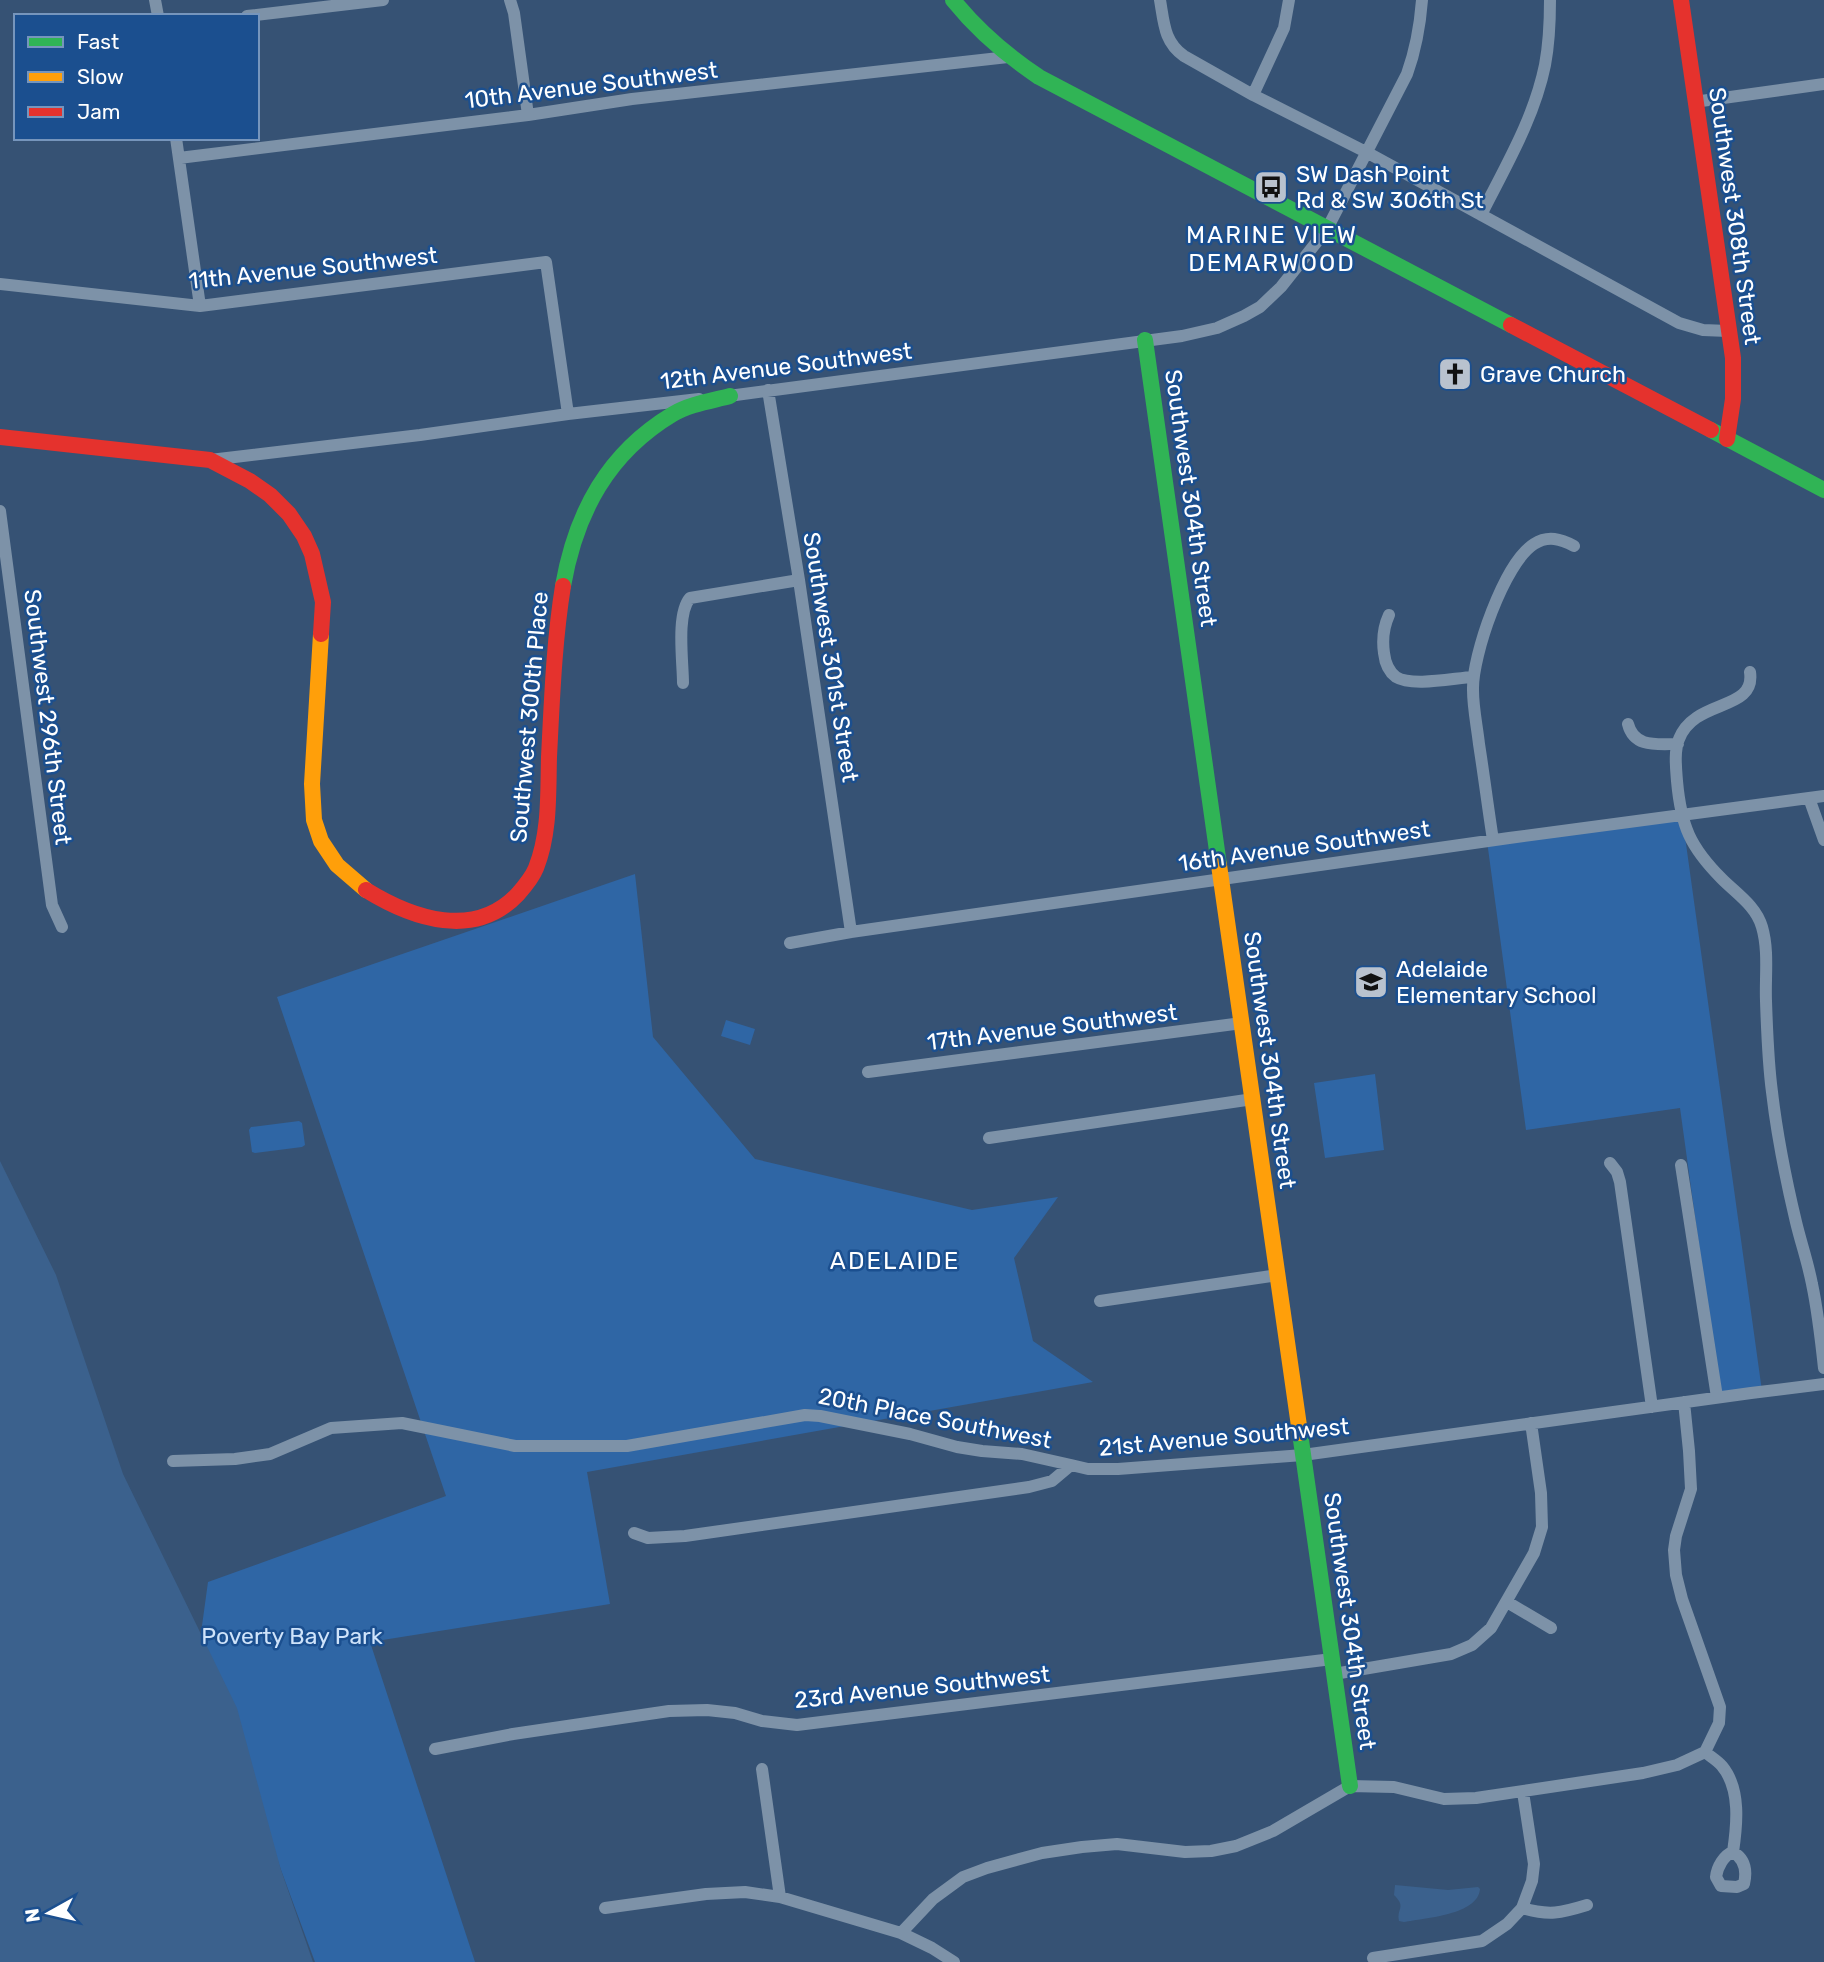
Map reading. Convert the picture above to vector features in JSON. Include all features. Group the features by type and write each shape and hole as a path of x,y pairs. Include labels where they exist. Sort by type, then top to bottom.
{"street":[{"path":"259,15 383,0"},
{"path":"510,0 528,115"},
{"path":"953,0 974,27 1008,57 1051,83 1824,490"},
{"path":"1160,0 1169,40 1174,49 1184,56 1679,323 1703,330 1728,331"},
{"path":"1252,95 1284,28 1289,0"},
{"name":"12th Avenue Southwest","path":"209,460 730,396 1204,332 1226,325 1260,307 1281,287 1328,229 1407,74 1416,49 1422,0"},
{"path":"1481,215 1524,130 1538,92 1545,64 1550,0"},
{"name":"Southwest 308th Street","path":"1681,0 1733,358 1732,422 1727,439"},
{"name":"10th Avenue Southwest","path":"179,158 528,115 632,99 1008,57"},
{"path":"1694,102 1824,84"},
{"path":"176,140 200,306"},
{"name":"11th Avenue Southwest","path":"0,284 200,306 546,262 568,414"},
{"name":"Southwest 304th Street","path":"1145,340 1350,1786"},
{"name":"Southwest 301st Street","path":"768,390 851,932"},
{"name":"Southwest 300th Place","path":"209,460 250,481 270,495 289,514 312,554 323,602 312,800 315,828 322,843 333,860 363,888 404,912 430,920 477,918 495,913 518,895 536,866 545,837 552,672 559,609 567,562 585,510 596,489 629,446 650,429 693,406 730,396"},
{"path":"0,437 209,460"},
{"name":"Southwest 296th Street","path":"0,511 52,905 62,927"},
{"path":"1493,840 1473,702 1476,657 1502,589 1520,558 1533,544 1544,540 1562,539 1574,546"},
{"path":"684,683 682,617 685,604 690,598 799,580"},
{"path":"1389,615 1383,630 1384,654 1391,672 1401,679 1412,681 1473,677"},
{"path":"1750,672 1750,685 1744,695 1698,716 1686,726 1678,744 1677,780 1682,815 1696,848 1721,878 1751,907 1763,931 1772,1093 1796,1222 1812,1283 1824,1368"},
{"path":"1628,724 1633,735 1641,741 1678,744"},
{"name":"16th Avenue Southwest","path":"790,943 1221,878 1824,796"},
{"path":"1809,798 1824,840"},
{"name":"17th Avenue Southwest","path":"868,1072 1242,1023"},
{"path":"989,1138 1253,1099"},
{"path":"1611,1163 1620,1182 1651,1406"},
{"path":"1681,1165 1717,1397"},
{"path":"1100,1301 1278,1275"},
{"name":"21st Avenue Southwest","path":"634,1533 648,1538 685,1536 1029,1488 1052,1481 1071,1465 1088,1469 1118,1469 1303,1455 1824,1384"},
{"path":"901,1933 944,1890 963,1877 1042,1853 1101,1845 1130,1845 1185,1852 1221,1849 1273,1831 1350,1786 1394,1787 1452,1800 1643,1773 1684,1762 1705,1752 1719,1723 1720,1707 1682,1600 1674,1550 1691,1489 1684,1402"},
{"name":"20th Place Southwest","path":"173,1461 235,1459 270,1454 331,1428 402,1423 515,1446 627,1446 805,1415 910,1434 957,1447 1022,1454 1071,1465"},
{"name":"23rd Avenue Southwest","path":"435,1749 513,1734 669,1711 726,1712 762,1721 797,1725 1440,1656 1468,1647 1491,1628 1534,1553 1542,1527 1541,1493 1531,1423"},
{"path":"1507,1602 1551,1628"},
{"path":"1705,1752 1721,1764 1733,1790 1736,1819 1733,1852"},
{"path":"762,1769 780,1897"},
{"path":"1373,1958 1482,1941 1507,1924 1522,1908 1532,1881 1534,1864 1523,1792"},
{"path":"606,1908 727,1892 780,1897 901,1933 954,1962"},
{"path":"1522,1908 1546,1914 1587,1905"}],"green space":[{"path":"1682,815 1762,1391 1720,1397 1680,1108 1526,1130 1487,841"},
{"name":"Poverty Bay Park","path":"635,874 653,1037 755,1159 972,1210 1058,1197 1014,1258 1033,1341 1093,1382 587,1472 610,1604 370,1642 475,1962 315,1962 201,1633 208,1582 446,1496 277,997"},
{"path":"726,1020 755,1029 750,1045 721,1036"},
{"path":"1375,1074 1384,1150 1325,1158 1314,1083"},
{"path":"299,1121 302,1123 305,1145 302,1147 252,1152 249,1130 251,1127"}],"shaded area":[{"path":"0,1161 56,1275 123,1474 237,1708 281,1870 313,1962 0,1962"},
{"path":"1395,1885 1448,1890 1480,1889 1477,1898 1461,1910 1404,1922 1399,1921 1401,1906 1394,1895"}],"traffic: fast":[{"path":"953,0 993,42 1039,77 1511,325"},
{"path":"1145,340 1219,865"},
{"path":"563,586 586,509 613,466 630,447 673,414 693,405 730,396"},
{"path":"1711,430 1824,490"},
{"path":"1300,1433 1350,1786"}],"traffic: slow":[{"path":"321,634 312,784 314,820 321,841 337,865 366,890"},
{"path":"1219,865 1300,1433"}],"traffic: jam":[{"path":"1681,0 1733,358 1733,399 1727,439"},
{"path":"1511,325 1711,430"},
{"path":"0,437 210,460 250,481 270,495 289,514 304,536 312,554 323,602 321,634"},
{"path":"366,890 423,916 463,921 483,917 501,908 518,894 530,879 541,855 546,827 557,628 563,586"}],"place":[{"name":"SW Dash Point Rd & SW 306th St","path":"1271,187"},
{"name":"Grave Church","path":"1455,374"},
{"name":"Adelaide Elementary School","path":"1371,982"}],"district":[{"name":"MARINE VIEW DEMARWOOD","path":"1272,249"},
{"name":"ADELAIDE","path":"895,1261"}]}
